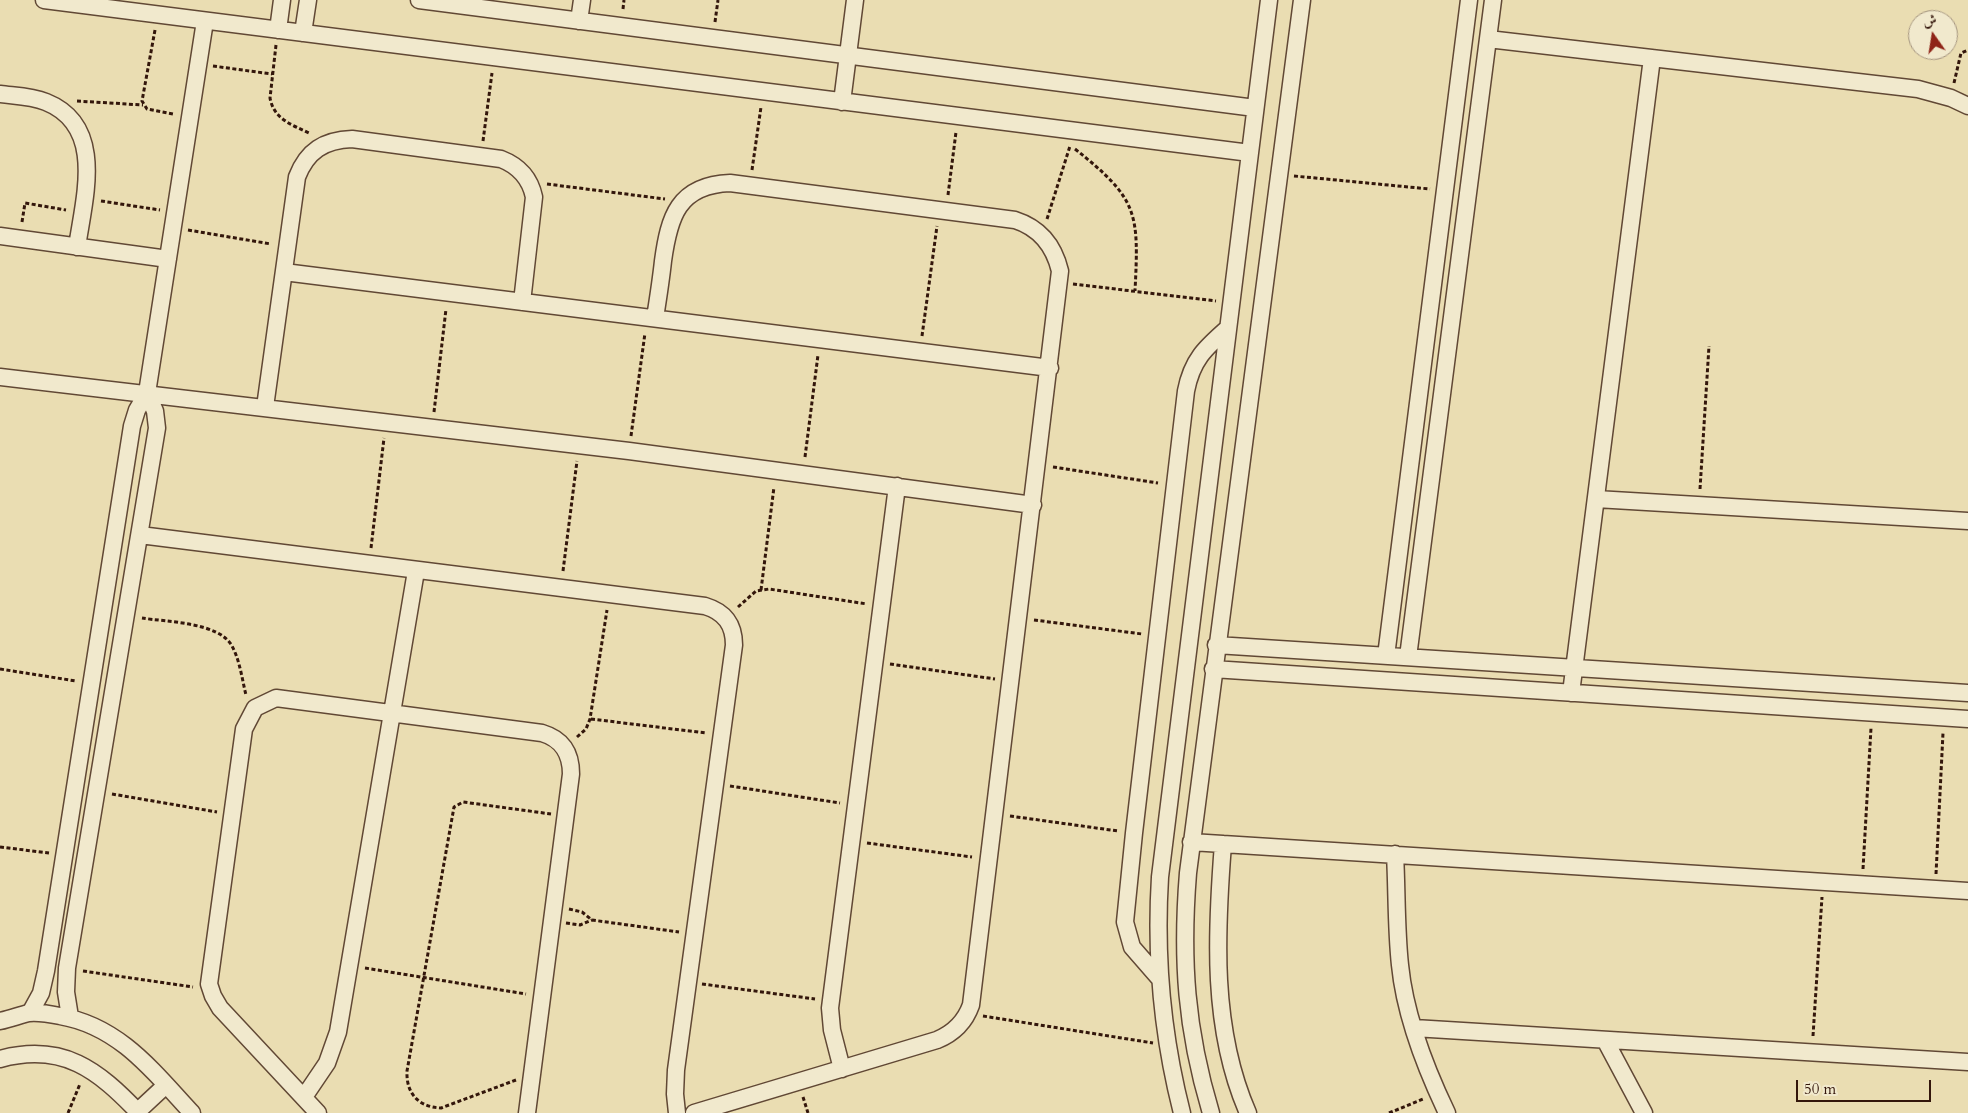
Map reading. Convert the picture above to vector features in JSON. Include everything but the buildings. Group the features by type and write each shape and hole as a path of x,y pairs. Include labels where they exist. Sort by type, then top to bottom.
{"street":[{"path":"44,0 958,116 1073,138 1250,154"},
{"path":"278,30 282,0"},
{"path":"303,33 308,0"},
{"path":"418,0 1255,108"},
{"path":"579,21 582,0"},
{"path":"842,102 855,0"},
{"path":"1182,1113 1167,1045 1159,978 1160,877 1269,0"},
{"path":"1211,1113 1192,1044 1185,976 1185,914 1191,842 1201,762 1302,0"},
{"path":"1386,656 1468,0"},
{"path":"1408,657 1493,0"},
{"path":"30,1013 44,982 132,426 136,410 147,393 205,20"},
{"path":"1488,39 1918,89 1951,98 1968,106"},
{"path":"1571,693 1652,58"},
{"path":"0,94 47,102 63,112 76,126 82,138 87,156 77,247"},
{"path":"265,408 297,177 308,156 328,142 352,140 481,156 510,162 524,174 529,182 534,205 522,302"},
{"path":"651,318 670,220 682,202 704,187 716,183 750,185 1015,220 1024,223 1042,235 1054,252 1060,271 1050,368 989,860 971,1005 968,1013 958,1027 945,1037 694,1113"},
{"path":"0,236 168,259"},
{"path":"284,272 1050,368"},
{"path":"1159,978 1137,955 1126,931 1134,833 1188,380 1204,349 1228,328"},
{"path":"0,377 628,451 1033,505"},
{"path":"70,1018 66,992 68,968 157,428 155,411 147,393"},
{"path":"842,1069 832,1030 831,1001 898,486"},
{"path":"1596,498 1968,521"},
{"path":"140,535 706,606 714,609 728,620 734,636 734,645 675,1082 677,1113"},
{"path":"304,1098 327,1062 335,1042 416,571"},
{"path":"1216,645 1968,693"},
{"path":"1213,669 1968,719"},
{"path":"318,1113 220,1008 211,990 210,972 244,729 250,714 268,700 284,697 542,733 551,736 565,748 571,764 527,1113"},
{"path":"1174,758 1201,762"},
{"path":"1191,842 1968,891"},
{"path":"1224,844 1218,907 1218,984 1228,1045 1248,1113"},
{"path":"1395,854 1400,965 1414,1028 1447,1113"},
{"path":"0,1021 30,1013 70,1018 85,1022 115,1037 141,1058 192,1113"},
{"path":"1414,1028 1968,1062"},
{"path":"1605,1040 1644,1113"},
{"path":"0,1059 33,1054 52,1055 87,1066 101,1076 138,1112 166,1085"}],"path":[{"path":"714,38 718,0"},
{"path":"143,106 158,14"},
{"path":"278,30 270,98 277,115 283,121 328,142"},
{"path":"1951,98 1961,53 1968,50"},
{"path":"481,156 494,57"},
{"path":"198,64 272,74"},
{"path":"750,185 763,92"},
{"path":"74,101 143,106 147,109 190,117"},
{"path":"920,352 958,116"},
{"path":"1042,235 1073,138 1112,180 1128,203 1136,229 1135,291"},
{"path":"1278,175 1444,191"},
{"path":"529,182 682,202"},
{"path":"19,239 25,203 82,206 174,219 287,247"},
{"path":"1060,282 1231,303"},
{"path":"432,428 448,292"},
{"path":"628,451 651,318"},
{"path":"803,473 820,339"},
{"path":"1699,504 1709,346"},
{"path":"369,565 386,422"},
{"path":"560,588 578,445"},
{"path":"1038,464 1175,486"},
{"path":"761,590 776,470"},
{"path":"728,620 750,595 761,590 882,606"},
{"path":"565,748 586,729 590,719 610,594"},
{"path":"126,616 206,628 225,638 236,656 250,714"},
{"path":"1019,618 1158,636"},
{"path":"875,662 1011,682"},
{"path":"0,669 91,683"},
{"path":"1862,885 1872,712"},
{"path":"1935,889 1944,717"},
{"path":"590,719 722,735"},
{"path":"714,784 856,805"},
{"path":"97,791 232,815"},
{"path":"531,1075 441,1108 430,1108 414,1098 409,1090 407,1071 454,807 463,802 565,816"},
{"path":"994,814 1134,833"},
{"path":"852,841 989,860"},
{"path":"0,847 64,856"},
{"path":"1812,1052 1824,882"},
{"path":"552,914 582,912 592,920"},
{"path":"552,914 580,925 592,920 694,934"},
{"path":"349,965 541,996"},
{"path":"68,968 211,990"},
{"path":"688,982 831,1001"},
{"path":"968,1013 1167,1045"},
{"path":"68,1113 87,1066"},
{"path":"1389,1113 1438,1093"}]}
